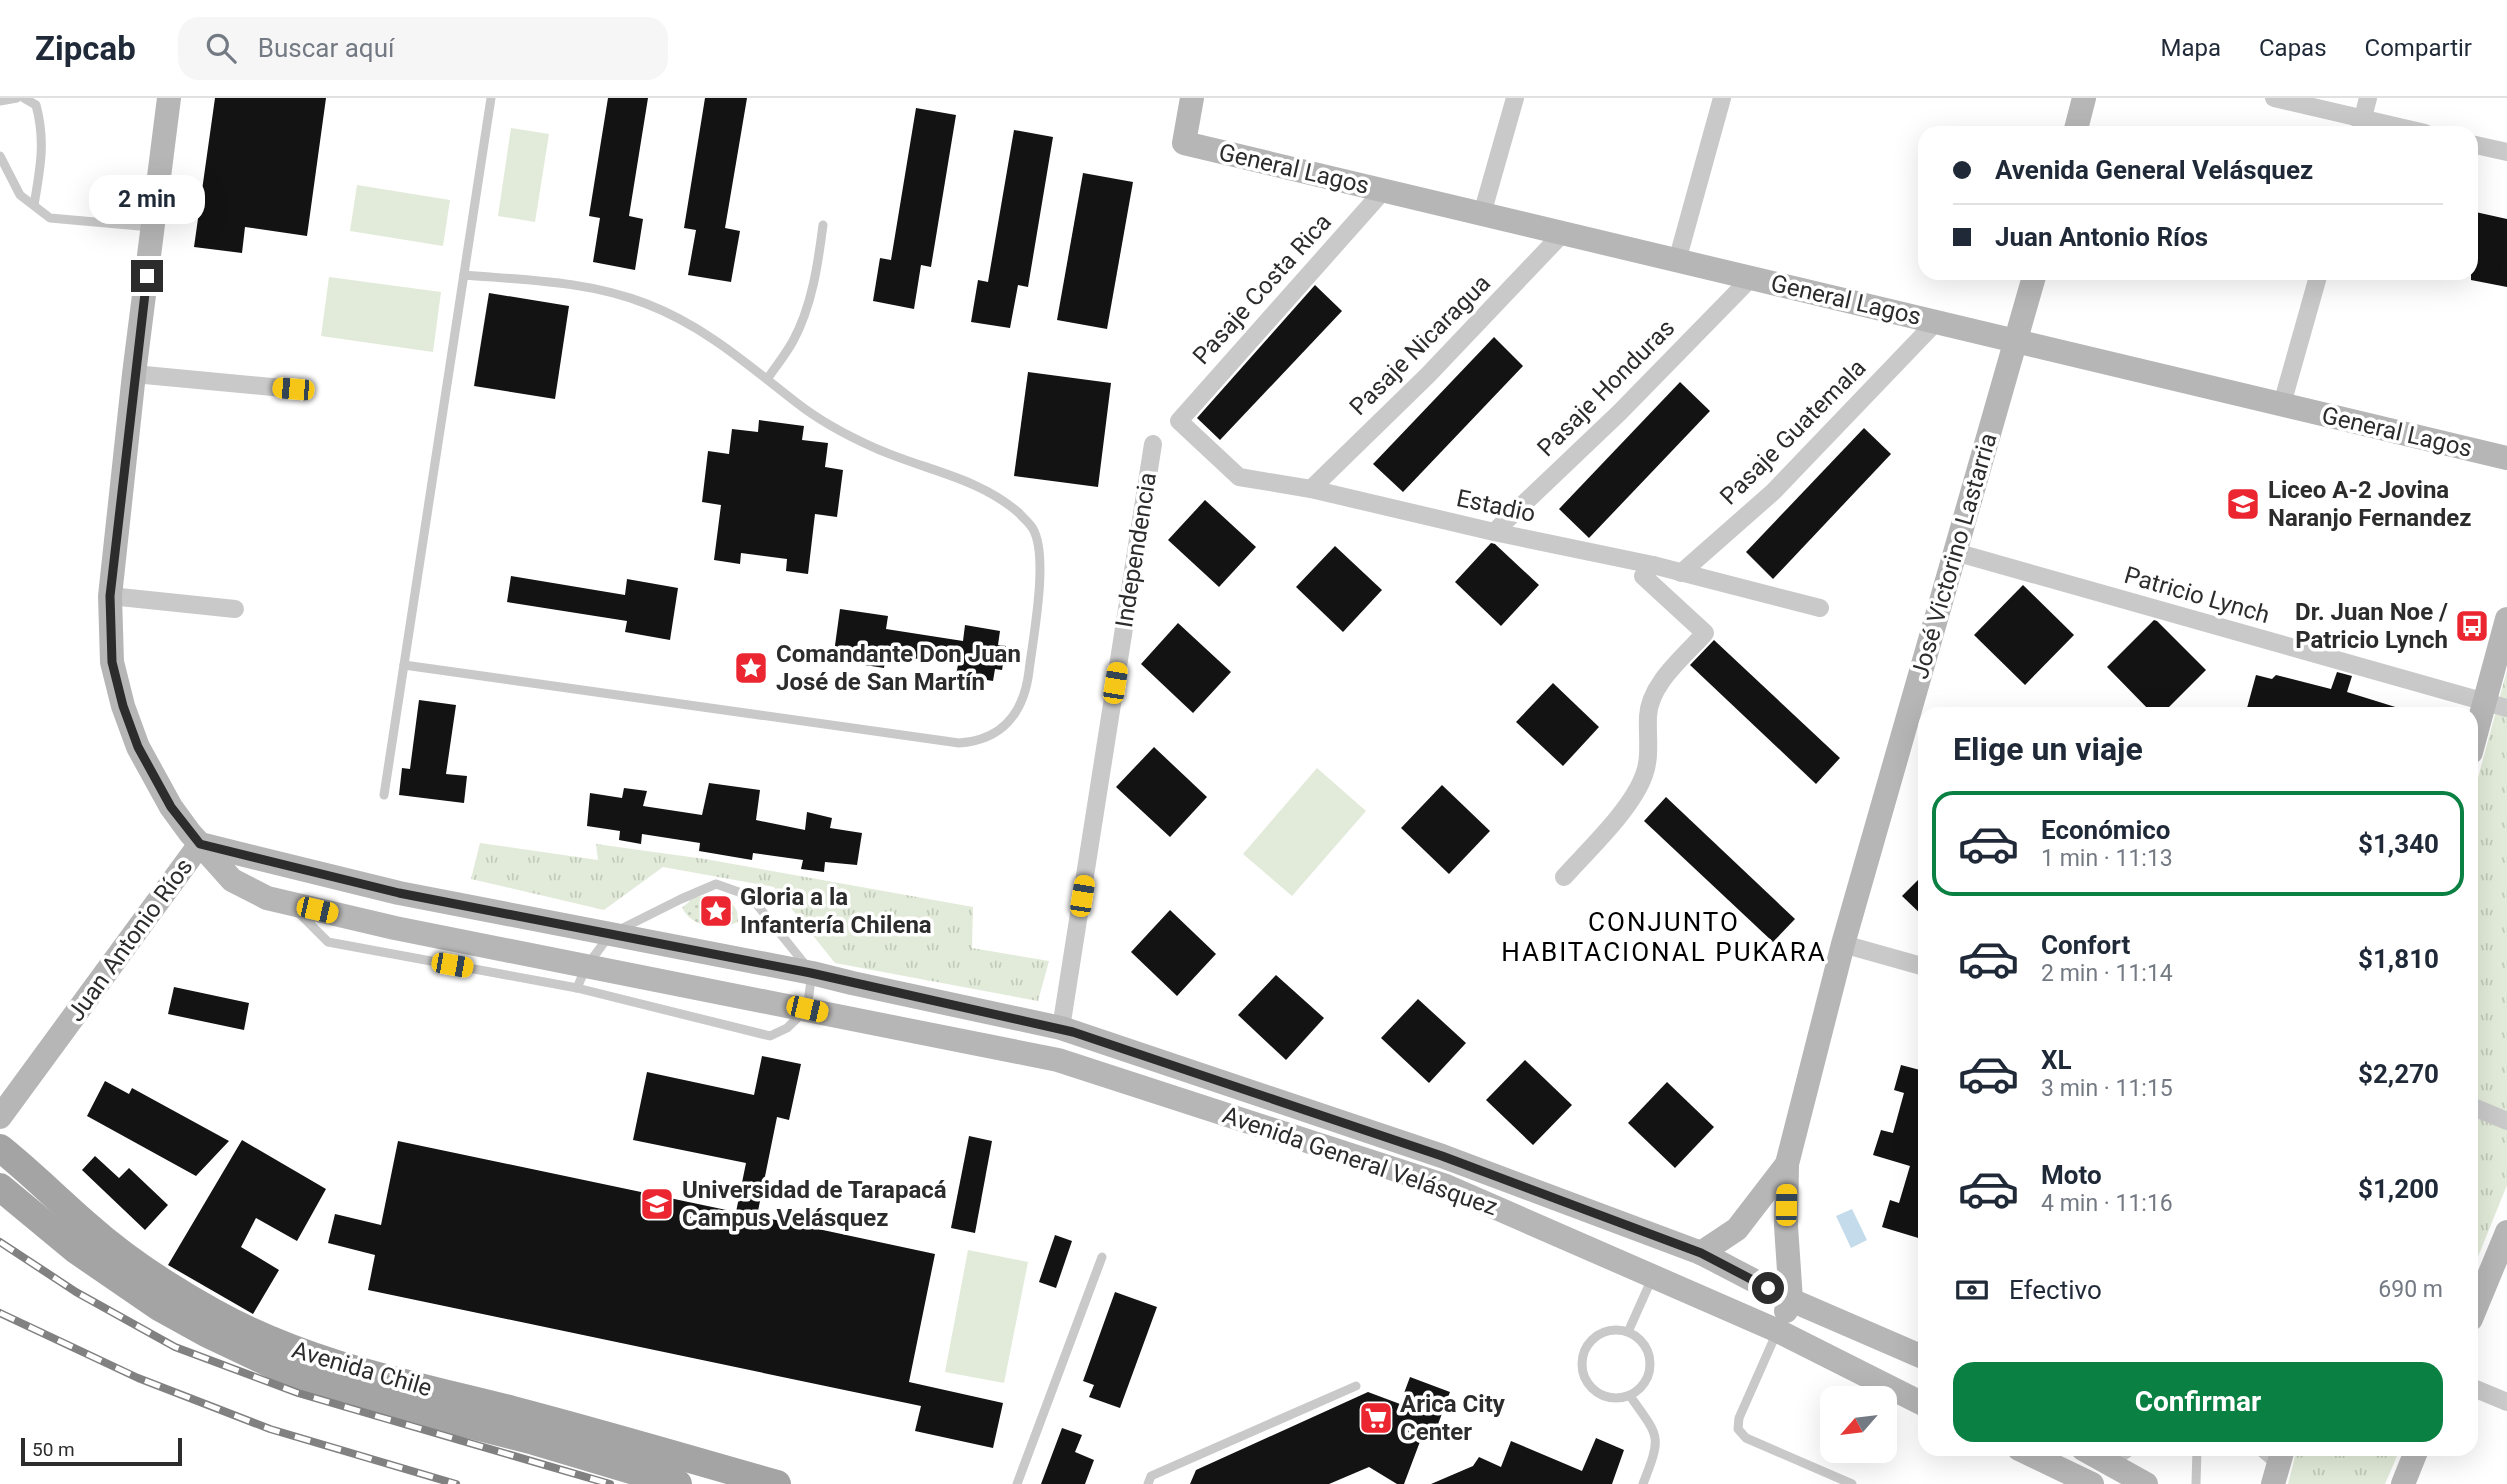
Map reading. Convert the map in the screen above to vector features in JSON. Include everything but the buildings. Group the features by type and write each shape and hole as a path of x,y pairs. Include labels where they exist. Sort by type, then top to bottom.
{"main road":[{"name":"Juan Antonio Ríos","path":"0,1117 200,844 171,807 138,747 123,706 112,662 110,596 134,374 169,98"},
{"name":"General Lagos","path":"1192,98 1184,143 2507,458"},
{"path":"2076,126 2084,98"},
{"name":"José Victorino Lastarria","path":"1778,1331 1791,1300 1786,1226 1787,1164 1843,944 2033,280"},
{"path":"2478,739 2496,705 2507,619"},
{"name":"Avenida General Velásquez","path":"200,844 232,880 267,898 582,977 807,1009 1065,1062 1446,1186 1778,1331 1918,1401"},
{"name":"Avenida General Velásquez","path":"200,844 399,893 811,973 1061,1028 1442,1156 1701,1253 1791,1300 1918,1356"},
{"name":"Avenida Chile","path":"0,1147 88,1227 124,1255 214,1313 287,1348 384,1379 536,1416 778,1484"},
{"name":"José Victorino Lastarria","path":"1701,1253 1737,1228 1787,1164"},
{"name":"Avenida Chile","path":"0,1187 76,1250 159,1307 282,1369 356,1396 534,1441 678,1484"},
{"path":"2478,1302 2507,1232"},
{"path":"2033,1456 2092,1484"},
{"path":"2095,1456 2147,1484"},
{"path":"2403,1484 2414,1456"}],"street":[{"path":"1482,214 1515,98"},
{"path":"1677,261 1722,98"},
{"path":"2274,98 2361,126 2368,98"},
{"path":"2478,146 2507,152"},
{"name":"Pasaje Costa Rica","path":"1179,421 1383,191"},
{"name":"Pasaje Nicaragua","path":"1311,489 1428,375 1563,233"},
{"name":"Pasaje Honduras","path":"1494,532 1619,412 1751,278"},
{"path":"2282,404 2317,280"},
{"name":"Pasaje Guatemala","path":"1681,573 1773,492 1936,322"},
{"path":"134,374 293,389"},
{"name":"Estadio","path":"1179,421 1240,477 1311,489 1494,532 1653,565 1820,608"},
{"name":"Independencia","path":"1061,1028 1153,444"},
{"name":"Patricio Lynch","path":"1955,552 2496,705"},
{"path":"1564,877 1632,799 1645,774 1649,740 1648,715 1653,692 1705,633 1643,576 1653,565"},
{"path":"110,596 235,609"},
{"path":"1843,944 1918,965"},
{"path":"2478,1109 2507,1121"},
{"path":"2478,1390 2507,1402"}],"lane":[{"path":"0,102 17,98"},
{"path":"24,98 36,105 42,129 34,205"},
{"path":"384,795 491,98"},
{"path":"0,156 20,195 50,218 153,227"},
{"path":"768,377 792,342 806,309 814,281 823,225"},
{"path":"404,665 937,741 976,742 1000,730 1016,711 1028,680 1040,581 1039,553 1034,529 1010,505 987,490 960,478 908,461 849,435 798,404 768,377 707,335 663,311 622,295 567,284 464,275"},
{"path":"716,884 750,896 811,973 807,1009 787,1028 770,1037 582,977 610,935 716,884"},
{"path":"1017,1484 1102,1257"},
{"path":"1628,1332 1653,1275"},
{"path":"1606,1331 1628,1332 1638,1338 1645,1347 1649,1358 1646,1380 1630,1395 1607,1398 1589,1385 1581,1365 1583,1353 1596,1336 1606,1331"},
{"path":"1778,1331 1739,1418 1738,1429 1746,1438 1852,1484"},
{"path":"1148,1484 1151,1476 1356,1386"},
{"path":"1630,1395 1649,1422 1656,1438 1656,1451 1643,1484"},
{"path":"2111,1465 2124,1456"},
{"path":"2196,1484 2197,1456"}],"green space":[{"path":"511,128 549,134 535,222 498,216"},
{"path":"357,185 450,200 443,246 350,231"},
{"path":"329,277 441,292 433,352 321,336"},
{"path":"2507,670 2507,1185 2478,1257 2478,778"},
{"path":"1317,768 1366,811 1292,896 1243,854"},
{"path":"480,843 598,860 596,844 705,859 973,907 972,948 1049,961 1038,1001 835,963 774,887 663,867 604,910 471,879"},
{"path":"704,896 732,903 737,911 738,922 715,927 693,920 682,908 694,897"},
{"path":"968,1250 1028,1262 1004,1383 945,1372"},
{"path":"2295,1456 2397,1456 2385,1484 2288,1484"}],"water":[{"path":"1852,1209 1867,1240 1851,1248 1836,1216"}],"railway":[{"path":"0,1242 76,1292 175,1347 298,1393 610,1484"},
{"path":"0,1313 138,1378 270,1429 456,1484"}],"place":[{"name":"Liceo A-2 Jovina Naranjo Fernandez","path":"2243,504"},
{"name":"Dr. Juan Noe / Patricio Lynch","path":"2472,626"},
{"name":"Comandante Don Juan José de San Martín","path":"751,668"},
{"name":"Gloria a la Infantería Chilena","path":"716,911"},
{"name":"Universidad de Tarapacá Campus Velásquez","path":"657,1204"},
{"name":"Arica City Center","path":"1376,1418"}],"district":[{"name":"CONJUNTO HABITACIONAL PUKARA","path":"1664,937"}],"route":[{"path":"147,276 110,596 112,662 123,706 138,747 171,807 200,844 399,893 811,973 1061,1028 1442,1156 1701,1253 1768,1288"}]}
